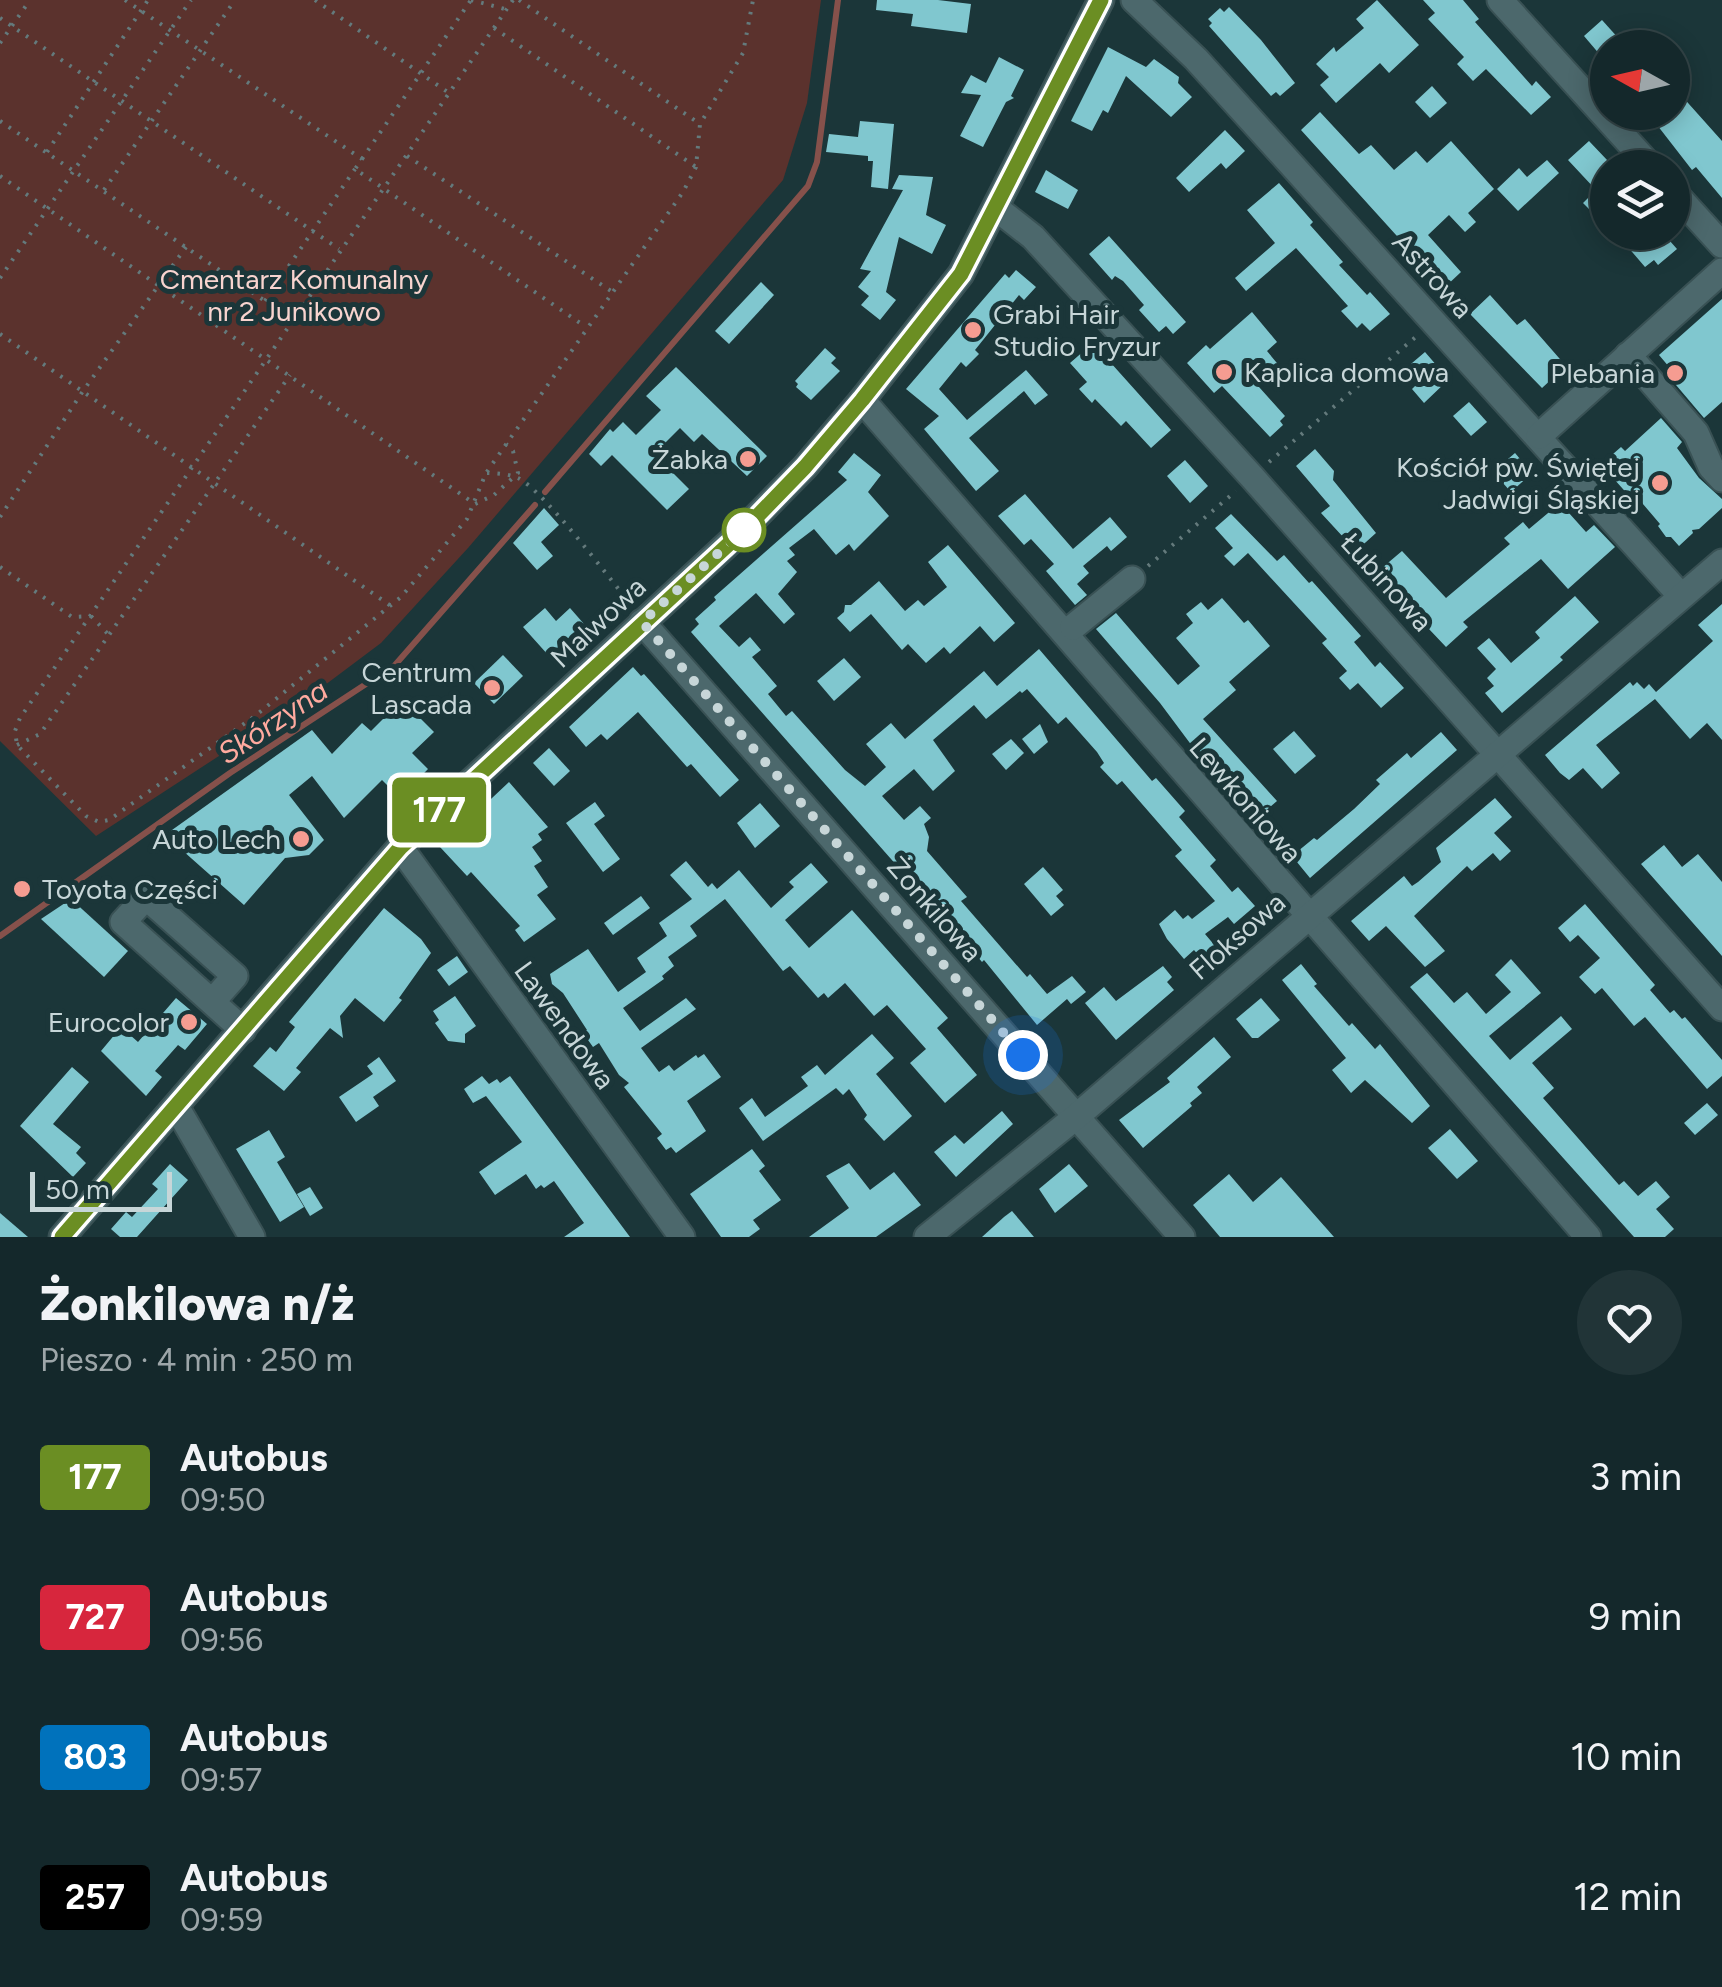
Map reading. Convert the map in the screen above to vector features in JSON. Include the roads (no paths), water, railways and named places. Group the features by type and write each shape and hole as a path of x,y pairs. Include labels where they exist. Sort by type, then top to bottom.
{"street":[{"name":"Malwowa","path":"62,1237 400,848 640,616 776,498 862,400 944,299 996,208 1101,0"},
{"name":"Astrowa","path":"1134,0 1196,59 1681,596"},
{"path":"1500,0 1636,150"},
{"name":"Łubinowa","path":"996,208 1032,238 1262,468 1500,754 1722,1008"},
{"path":"1690,210 1722,245"},
{"path":"1538,436 1722,271"},
{"path":"1628,355 1714,450 1722,479"},
{"name":"Lewkoniowa","path":"862,400 1588,1237"},
{"name":"Floksowa","path":"927,1237 1077,1116 1722,562"},
{"path":"1073,626 1132,579"},
{"name":"Żonkilowa","path":"640,616 1182,1237"},
{"name":"Lawendowa","path":"400,848 682,1237"},
{"path":"212,1002 243,1030"},
{"path":"177,1108 252,1237"}],"waterway":[{"name":"Skórzyna","path":"545,492 808,186 817,162 838,0"},
{"name":"Skórzyna","path":"0,936 230,773 395,665 535,505"}],"place":[{"name":"Grabi Hair Studio Fryzur","path":"973,330"},
{"name":"Kaplica domowa","path":"1224,372"},
{"name":"Plebania","path":"1675,373"},
{"name":"Żabka","path":"748,459"},
{"name":"Kościół pw. Świętej Jadwigi Śląskiej","path":"1660,483"},
{"name":"Centrum Lascada","path":"492,688"},
{"name":"Auto Lech","path":"301,839"},
{"name":"Toyota Części","path":"22,889"},
{"name":"Eurocolor","path":"189,1022"}],"park label":[{"name":"Cmentarz Komunalny nr 2 Junikowo","path":"294,295"}]}
